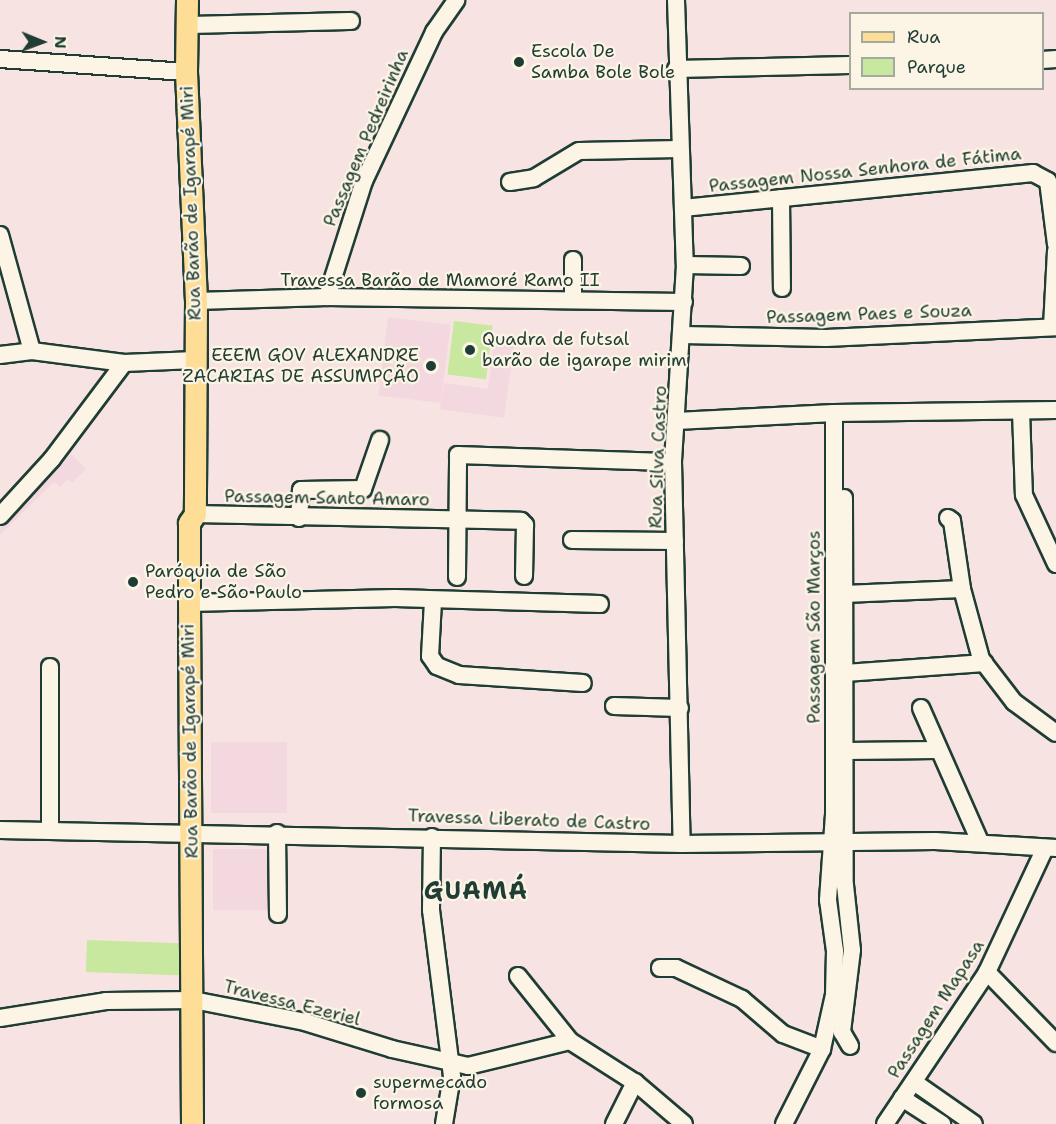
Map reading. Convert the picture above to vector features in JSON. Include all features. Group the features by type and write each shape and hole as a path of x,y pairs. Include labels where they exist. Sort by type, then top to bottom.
{"main road":[{"name":"Rua Barão de Igarapé Miri","path":"188,0 186,72 196,302 195,514 189,523 192,1124"}],"street":[{"name":"Passagem Pedreirinha","path":"327,297 344,237 368,172 434,32 456,0"},
{"name":"Rua Silva Castro","path":"676,0 676,69 685,265 673,462 682,844"},
{"path":"188,25 351,21"},
{"path":"0,59 186,72"},
{"path":"676,69 849,64"},
{"path":"510,182 534,177 579,151 679,148"},
{"name":"Passagem Nossa Senhora de Fátima","path":"683,208 764,202 781,198 1033,173 1048,181 1056,244"},
{"path":"781,198 782,288"},
{"path":"0,235 32,351"},
{"path":"1054,327 1056,251"},
{"path":"573,260 573,298"},
{"path":"685,265 741,267"},
{"name":"Travessa Barão de Mamoré Ramo II","path":"196,302 327,297 573,298 684,302"},
{"name":"Passagem Paes e Souza","path":"682,335 826,338 1054,327"},
{"path":"0,356 32,351 124,363 195,360"},
{"path":"0,516 52,459 124,363"},
{"path":"1021,417 1056,410"},
{"path":"676,421 1021,417 1056,420"},
{"path":"1021,417 1024,495 1056,564"},
{"name":"Passagem São Marços","path":"835,418 844,594 846,751 840,842"},
{"name":"Passagem São Marços","path":"835,418 840,842"},
{"path":"299,518 301,490 363,489 381,440"},
{"path":"457,577 458,455 462,453 673,462"},
{"name":"Passagem Santo Amaro","path":"195,514 524,522 524,576"},
{"path":"948,518 952,521 962,589 985,663 1014,702 1056,733"},
{"path":"572,540 675,541"},
{"path":"844,594 962,589"},
{"path":"189,603 309,598 419,598 433,601 600,604"},
{"path":"433,601 430,656 437,666 459,675 583,683"},
{"path":"845,673 985,663"},
{"path":"50,667 50,831"},
{"path":"614,706 680,708"},
{"path":"921,708 936,750 980,842"},
{"path":"846,751 936,750"},
{"name":"Travessa Liberato de Castro","path":"0,830 277,833 682,844 980,842 1050,848"},
{"path":"277,833 278,914"},
{"path":"432,837 430,910 452,1090 444,1124"},
{"path":"840,842 852,956 842,1032 850,1046"},
{"path":"784,1124 822,1049 834,995 835,951 828,900 840,842"},
{"name":"Passagem Mapasa","path":"885,1124 987,972 1050,848"},
{"path":"660,968 676,968 742,999 783,1034 822,1049"},
{"path":"987,972 1056,1043"},
{"path":"518,976 570,1041 635,1082 684,1124"},
{"name":"Travessa Ezeriel","path":"0,1018 106,1001 193,1000 305,1022 448,1064 490,1063 524,1049 570,1041"},
{"path":"614,1124 635,1082"},
{"path":"908,1090 942,1124"},
{"path":"908,1090 974,1124"}],"shaded area":[{"path":"388,317 451,325 441,403 378,395"},
{"path":"495,337 515,340 504,418 440,409 444,383 488,389"},
{"path":"71,454 86,469 72,483 68,479 60,487 54,482 0,535 0,523"},
{"path":"211,742 287,742 287,813 211,813"},
{"path":"213,849 274,849 274,910 213,910"}],"green space":[{"name":"Quadra de futsal barão de igarape mirim","path":"454,321 493,326 486,379 447,375"},
{"path":"87,940 180,943 179,975 86,972"}],"place":[{"name":"Escola De Samba Bole Bole","path":"519,62"},
{"name":"Quadra de futsal barão de igarape mirim","path":"470,350"},
{"name":"EEEM GOV ALEXANDRE ZACARIAS DE ASSUMPÇÃO","path":"431,366"},
{"name":"Paróquia de São Pedro e São Paulo","path":"133,582"},
{"name":"supermecado formosa","path":"361,1093"}],"district":[{"name":"GUAMÁ","path":"476,892"}]}
